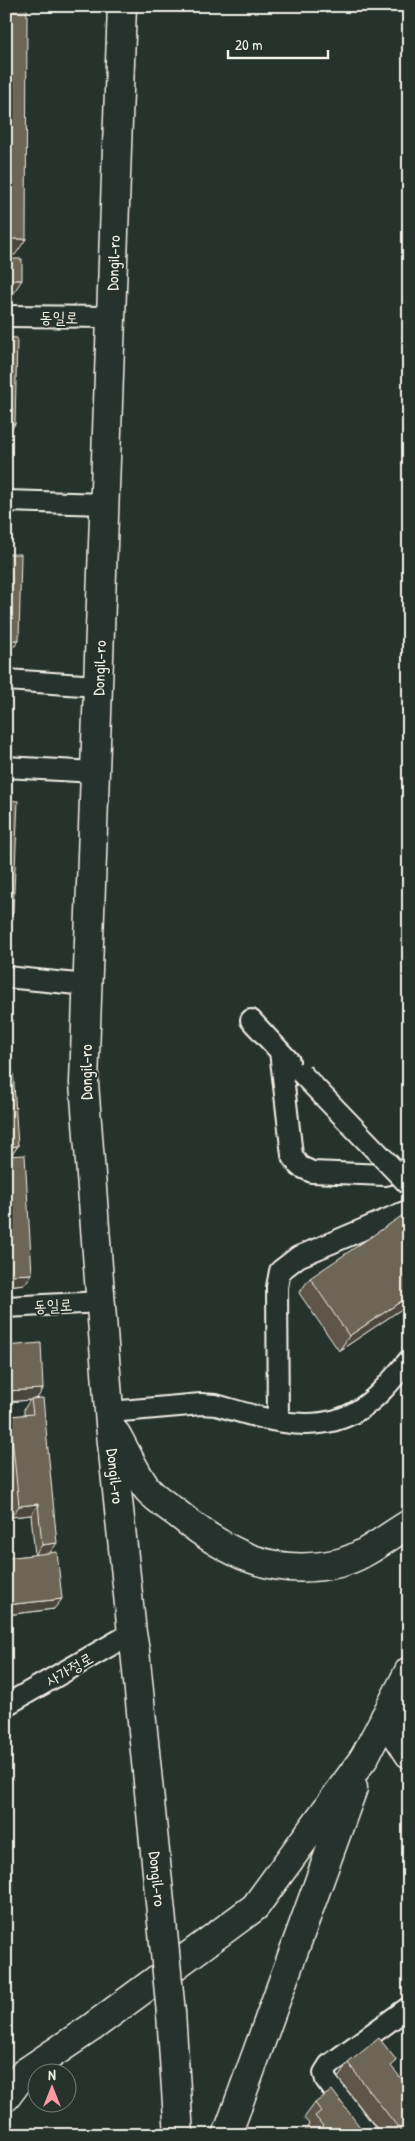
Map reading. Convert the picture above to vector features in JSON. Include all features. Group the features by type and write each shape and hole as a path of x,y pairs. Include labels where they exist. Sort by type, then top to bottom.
{"main road":[{"name":"Dongil-ro","path":"122,6 84,1083 110,1418 171,2013 179,2135"},
{"path":"110,1418 149,1491 196,1528 244,1558 274,1566 306,1568 341,1562 366,1551 409,1524"},
{"path":"227,2135 364,1758 409,1671"},
{"path":"384,1717 409,1754"},
{"path":"6,2098 24,2074 255,1907 364,1758"}],"lane":[{"name":"동일로","path":"6,316 111,317"},
{"path":"6,501 104,504"},
{"path":"6,680 98,686"},
{"path":"6,767 95,772"},
{"path":"6,976 87,985"},
{"path":"251,1020 409,1185"},
{"path":"280,1051 292,1155 298,1166 312,1172 371,1175 385,1175 409,1169"},
{"path":"278,1420 277,1287 280,1271 298,1256 409,1210"},
{"name":"동일로","path":"6,1307 101,1302"},
{"path":"110,1418 201,1404 216,1405 305,1425 328,1424 360,1409 409,1360"},
{"name":"사가정로","path":"6,1705 134,1642"},
{"path":"368,2135 326,2080 324,2074 326,2068 409,2007"}],"building":[{"path":"6,6 27,6 26,239 6,239"},
{"path":"6,259 22,259 22,280 6,280"},
{"path":"6,337 17,338 15,424 6,424"},
{"path":"6,554 21,554 19,640 6,640"},
{"path":"6,800 18,801 13,913 6,913"},
{"path":"13,1069 18,1146 6,1147 6,1070"},
{"path":"25,1155 32,1274 9,1275 6,1228 6,1156"},
{"path":"409,1211 409,1296 349,1336 310,1278"},
{"path":"41,1343 43,1389 6,1391 6,1346"},
{"path":"43,1398 57,1543 42,1545 38,1504 19,1506 10,1416 33,1414 31,1399"},
{"path":"57,1552 62,1599 6,1605 6,1558"},
{"path":"379,2038 397,2061 391,2066 409,2088 409,2135 404,2135 348,2063"},
{"path":"332,2090 366,2135 321,2135 317,2130 323,2126 315,2116 321,2111 315,2103"}]}
